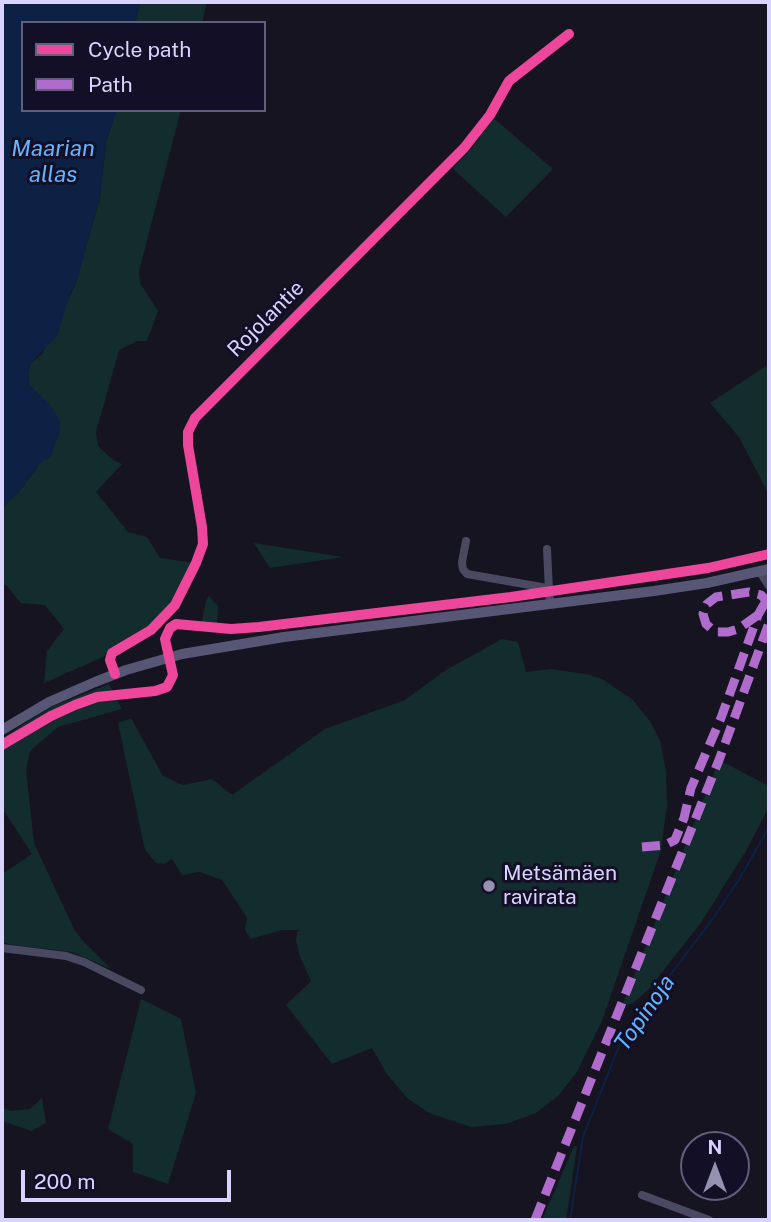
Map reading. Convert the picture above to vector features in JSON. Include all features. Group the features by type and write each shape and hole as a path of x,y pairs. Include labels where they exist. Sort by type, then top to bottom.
{"main road":[{"path":"2,730 49,702 115,674 182,654 654,591 764,571"}],"street":[{"name":"Rojolantie","path":"115,674 110,660 113,653 151,630 174,605 203,544 188,444 188,432 195,418 464,148 490,115 509,81 569,34"},
{"path":"466,541 463,569 472,577 541,586 548,590"},
{"path":"547,549 551,603"},
{"path":"764,571 769,586"},
{"path":"2,948 75,959 141,990"},
{"path":"642,1195 709,1220"}],"green space":[{"path":"140,2 207,2 202,21 135,21"},
{"path":"115,112 180,112 139,271 140,283 158,311 147,341 137,341 119,350 96,432 98,446 113,460 122,464 96,492 128,532 147,537 160,558 196,563 175,605 151,630 112,653 44,683 47,651 64,629 45,605 21,603 6,585 2,585 2,508 18,493 42,461 50,405 29,385 28,373 31,363 42,354 76,283 100,197 106,143"},
{"path":"490,115 553,169 506,217 453,169 477,142"},
{"path":"769,364 769,495 739,437 710,403"},
{"path":"254,543 343,557 270,568"},
{"path":"209,596 218,606 217,628 201,626"},
{"name":"Metsämäen ravirata","path":"502,639 518,642 526,672 550,669 586,674 602,679 632,699 650,721 660,741 666,771 667,805 661,850 602,1021 577,1072 558,1096 536,1113 506,1124 471,1127 429,1113 407,1098 387,1074 372,1048 332,1064 286,1005 311,981 296,941 297,932 301,930 282,930 251,939 245,930 247,918 222,880 200,872 182,875 172,859 164,864 156,863 145,850 118,723 131,718 163,776 183,785 212,779 232,795 325,729 405,700 446,670"},
{"path":"109,684 122,709 58,727 30,751 26,770 34,843 74,929 111,969 72,952 2,942 2,874 32,854 2,808 2,738 53,706"},
{"path":"719,760 769,786 769,807 746,851 700,924 648,990 633,1003 622,1006"},
{"path":"141,999 181,1019 196,1093 168,1184 133,1172 133,1144 108,1129"},
{"path":"42,1098 46,1123 32,1131 2,1121 2,1108 11,1111 30,1109"},
{"path":"574,1146 577,1147 566,1220 542,1220"}],"water":[{"name":"Maarian allas","path":"2,2 140,2 135,21 21,21 21,112 115,112 106,143 100,197 76,283 57,336 31,363 28,373 29,385 50,405 59,419 60,431 50,458 42,461 18,493 2,508"}],"waterway":[{"name":"Topinoja","path":"570,1220 583,1137 619,1046 712,920 769,827"}],"marked path":[{"path":"758,615 738,629 715,632 706,624 703,614 707,604 716,597 749,592 761,595 769,603"},
{"path":"642,847 665,845 675,840 684,818 691,788 721,718 758,615 766,601"},
{"path":"535,1220 719,760 769,623"}],"cycle path":[{"path":"115,674 110,660 112,653 151,630 175,605 203,544 188,445 188,432 195,418 464,148 490,115 509,81 569,34"},
{"path":"2,745 51,716 97,697 155,691 167,687 173,675 165,639 170,628 176,624 231,629 259,627 511,597 708,568 769,554"}],"place":[{"name":"Metsämäen ravirata","path":"489,886"}]}
